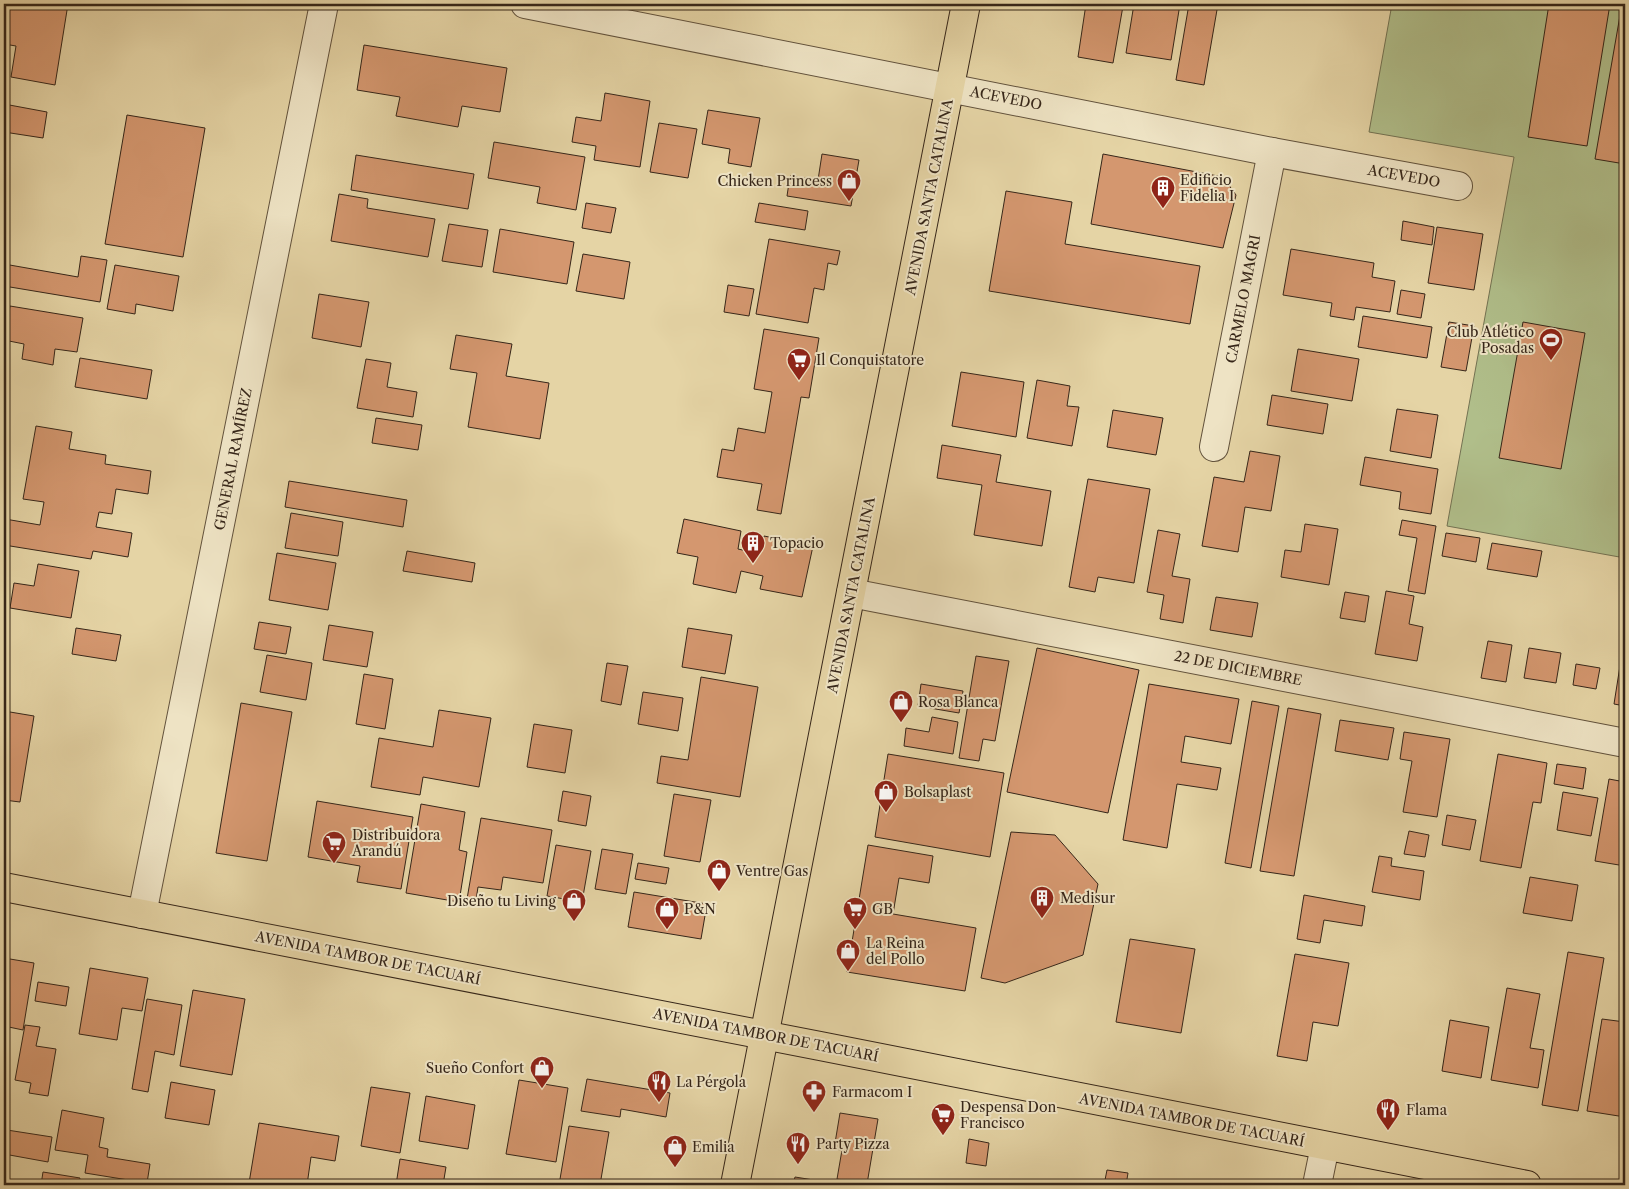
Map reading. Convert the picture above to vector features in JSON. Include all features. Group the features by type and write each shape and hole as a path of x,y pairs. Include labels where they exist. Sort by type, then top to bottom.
{"main road":[{"name":"AVENIDA SANTA CATALINA","path":"735,1185 966,4"},
{"name":"AVENIDA TAMBOR DE TACUARÍ","path":"4,887 1527,1185"}],"street":[{"name":"GENERAL RAMÍREZ","path":"142,914 324,4"},
{"name":"ACEVEDO","path":"525,4 1272,152 1458,186"},
{"name":"CARMELO MAGRI","path":"1214,447 1272,152"},
{"name":"22 DE DICIEMBRE","path":"851,593 1625,743"},
{"path":"1317,1185 1325,1146"}],"green space":[{"name":"Club Atlético Posadas","path":"1392,4 1625,4 1625,558 1447,526 1514,157 1369,132"}],"building":[{"path":"4,4 31,7 32,4 68,4 55,85 11,77 16,46 4,44"},
{"path":"1086,4 1123,6 1113,63 1078,57"},
{"path":"1134,4 1180,4 1171,60 1126,53"},
{"path":"1189,4 1218,4 1204,85 1176,80"},
{"path":"1549,4 1610,4 1587,146 1528,137"},
{"path":"1622,4 1625,4 1625,164 1595,159"},
{"path":"364,45 507,68 500,112 462,106 458,127 396,116 400,97 357,90"},
{"path":"605,93 650,101 640,167 594,160 596,146 572,142 576,117 601,121"},
{"path":"4,104 47,112 43,138 4,132"},
{"path":"708,110 760,118 751,167 728,163 730,149 702,144"},
{"path":"127,115 205,128 183,257 105,244"},
{"path":"659,123 697,129 688,178 650,172"},
{"path":"494,142 585,157 576,210 537,203 540,187 488,178"},
{"path":"822,154 859,160 851,206 787,196 790,176 818,180"},
{"name":"Edificio Fidelia I","path":"1103,154 1223,177 1236,195 1223,248 1091,224"},
{"path":"356,155 474,174 468,209 351,190"},
{"path":"1006,191 1072,202 1065,244 1200,266 1190,324 989,291"},
{"path":"339,194 368,199 367,208 435,219 428,257 331,241"},
{"path":"586,203 616,208 611,233 582,228"},
{"path":"759,203 808,211 805,230 755,222"},
{"path":"1403,221 1434,227 1432,245 1401,240"},
{"path":"449,224 488,230 482,267 442,261"},
{"path":"1437,227 1483,234 1474,290 1428,283"},
{"path":"500,229 574,242 567,284 493,272"},
{"path":"769,239 840,251 837,265 828,263 824,290 814,288 808,323 756,314"},
{"path":"1291,249 1374,263 1372,277 1395,281 1390,312 1356,307 1354,320 1330,316 1332,303 1283,295"},
{"path":"583,254 630,262 624,299 576,291"},
{"path":"81,256 107,260 100,302 4,286 4,264 78,277"},
{"path":"115,265 179,276 173,311 136,304 135,314 107,309"},
{"path":"728,285 754,289 749,316 724,312"},
{"path":"1401,290 1425,294 1421,318 1397,314"},
{"path":"319,294 369,302 361,347 312,338"},
{"path":"10,306 83,318 77,352 55,349 53,365 22,359 24,344 4,340"},
{"path":"1363,316 1432,327 1427,358 1358,347"},
{"path":"1449,322 1474,326 1466,371 1441,367"},
{"path":"1523,322 1585,333 1561,469 1499,458"},
{"path":"764,329 819,338 809,398 801,397 781,514 757,510 762,484 717,477 722,449 734,451 738,428 765,433 772,392 754,389"},
{"path":"456,335 512,344 506,376 549,383 540,439 468,427 477,373 450,369"},
{"path":"1298,349 1359,359 1352,401 1291,391"},
{"path":"80,358 152,370 147,399 75,387"},
{"path":"366,359 391,363 387,387 417,392 413,417 357,408"},
{"path":"961,372 1024,382 1016,437 952,426"},
{"path":"1037,380 1070,386 1067,406 1079,407 1072,446 1027,438"},
{"path":"1272,395 1328,404 1323,434 1267,425"},
{"path":"1397,409 1438,415 1431,458 1390,451"},
{"path":"1113,410 1163,418 1156,455 1107,447"},
{"path":"376,418 422,425 418,450 372,443"},
{"path":"36,426 72,432 69,449 106,455 105,464 151,471 148,494 116,489 112,514 99,512 96,527 132,533 128,557 93,551 91,559 4,545 5,519 40,525 44,502 23,499"},
{"path":"942,445 1001,455 996,482 1051,491 1042,546 974,535 982,485 937,478"},
{"path":"1250,451 1280,456 1271,511 1245,507 1238,552 1202,546 1214,477 1244,482"},
{"path":"1365,457 1438,469 1431,514 1399,509 1401,492 1360,485"},
{"path":"1088,479 1150,489 1134,583 1098,577 1095,592 1069,587"},
{"path":"289,481 407,500 403,527 285,507"},
{"path":"291,513 343,522 338,556 285,548"},
{"name":"Topacio","path":"684,519 741,531 738,549 760,554 764,536 813,546 802,597 760,589 763,576 741,571 736,593 693,584 698,557 677,553"},
{"path":"1402,520 1436,526 1425,594 1408,591 1417,538 1399,535"},
{"path":"1305,524 1338,529 1329,585 1281,577 1285,550 1301,552"},
{"path":"1158,530 1180,534 1172,576 1190,579 1183,623 1160,619 1164,595 1147,592"},
{"path":"1446,533 1480,538 1476,562 1442,556"},
{"path":"1492,543 1542,551 1537,577 1487,569"},
{"path":"407,551 475,563 472,582 403,571"},
{"path":"277,553 336,563 328,610 269,600"},
{"path":"38,564 79,571 71,618 10,608 14,583 34,586"},
{"path":"1386,591 1414,596 1409,624 1423,627 1417,661 1375,654"},
{"path":"1345,592 1369,596 1365,622 1340,618"},
{"path":"1216,597 1258,603 1252,637 1210,630"},
{"path":"259,622 291,627 286,654 254,649"},
{"path":"329,625 373,632 367,667 323,660"},
{"path":"76,628 121,635 116,661 72,654"},
{"path":"688,628 732,635 725,674 682,667"},
{"path":"1625,634 1625,706 1614,704"},
{"path":"1488,641 1512,645 1506,682 1481,678"},
{"path":"1037,648 1139,670 1108,813 1007,792"},
{"path":"1529,648 1561,653 1556,683 1524,678"},
{"path":"267,655 312,663 306,700 260,692"},
{"path":"976,656 1009,661 995,741 983,739 979,761 959,758"},
{"path":"607,663 628,666 621,705 601,701"},
{"path":"1576,664 1600,668 1596,689 1573,685"},
{"path":"364,674 393,679 385,729 356,724"},
{"path":"701,677 758,687 740,797 657,783 661,756 688,760"},
{"path":"921,684 963,691 959,713 918,706"},
{"path":"1149,684 1239,699 1231,744 1185,736 1181,762 1221,768 1217,790 1177,784 1167,848 1123,840"},
{"path":"643,692 683,698 678,731 638,724"},
{"path":"1252,701 1279,706 1251,868 1225,863"},
{"path":"241,703 292,712 267,861 216,853"},
{"path":"1288,708 1321,714 1294,876 1260,871"},
{"path":"439,710 491,718 479,787 423,777 420,795 371,787 379,738 433,747"},
{"path":"4,711 34,716 20,802 4,800"},
{"path":"932,717 958,722 953,754 904,746 906,728 929,732"},
{"path":"1340,720 1394,728 1388,760 1335,751"},
{"path":"534,724 572,730 565,773 527,767"},
{"path":"1404,732 1450,739 1437,817 1403,812 1412,761 1400,759"},
{"path":"888,754 1004,773 990,857 875,837"},
{"path":"1498,754 1547,763 1541,803 1533,802 1521,868 1480,861"},
{"path":"1557,764 1586,768 1583,789 1554,784"},
{"path":"1609,779 1625,782 1625,866 1595,861"},
{"path":"563,791 591,796 586,826 558,821"},
{"path":"1563,792 1598,798 1591,836 1557,830"},
{"path":"674,794 711,800 700,862 664,856"},
{"path":"317,801 413,817 401,889 357,882 360,866 308,857"},
{"path":"421,804 465,812 459,850 467,852 459,902 406,893"},
{"path":"1447,815 1476,820 1470,850 1442,845"},
{"path":"481,818 552,830 543,883 503,877 501,890 478,887 476,900 467,899"},
{"path":"1409,831 1429,835 1425,857 1404,854"},
{"name":"Medisur","path":"1011,832 1055,835 1098,884 1083,955 1005,983 981,978"},
{"path":"556,845 591,851 582,902 547,896"},
{"path":"868,845 933,856 929,883 899,878 893,914 976,928 965,991 847,972"},
{"path":"602,849 633,854 626,894 595,889"},
{"path":"1379,856 1392,858 1391,866 1424,871 1420,900 1372,892"},
{"path":"638,863 669,868 666,884 635,879"},
{"path":"1530,877 1578,885 1572,921 1523,913"},
{"path":"634,892 707,904 701,939 628,927"},
{"path":"1304,895 1365,906 1362,926 1324,920 1320,943 1297,939"},
{"path":"1130,939 1195,949 1181,1033 1116,1022"},
{"path":"1568,952 1604,958 1578,1111 1542,1105"},
{"path":"1295,954 1349,963 1338,1026 1313,1022 1307,1061 1277,1056"},
{"path":"4,958 34,963 23,1030 4,1026 6,1002 4,1002"},
{"path":"90,968 148,978 142,1011 122,1008 117,1040 79,1034"},
{"path":"38,982 69,987 66,1006 35,1001"},
{"path":"1507,988 1540,994 1530,1048 1544,1050 1538,1088 1491,1080"},
{"path":"193,990 245,999 232,1075 180,1066"},
{"path":"147,999 182,1005 174,1055 155,1051 148,1092 132,1089"},
{"path":"1602,1019 1625,1022 1625,1117 1587,1111"},
{"path":"1450,1020 1489,1027 1481,1078 1442,1071"},
{"path":"25,1025 40,1027 36,1046 56,1049 48,1096 29,1093 31,1083 15,1080"},
{"path":"587,1079 670,1093 666,1117 621,1109 620,1117 581,1111"},
{"path":"519,1080 568,1088 556,1162 506,1154"},
{"path":"171,1082 215,1090 209,1125 165,1118"},
{"path":"371,1087 410,1093 400,1153 361,1146"},
{"path":"426,1096 475,1105 468,1149 419,1141"},
{"path":"62,1110 104,1118 99,1147 108,1149 107,1157 150,1164 147,1183 85,1173 88,1155 55,1150"},
{"path":"840,1113 878,1119 867,1184 837,1179 842,1150 834,1149"},
{"path":"259,1123 339,1136 335,1161 311,1157 307,1185 263,1185 249,1183"},
{"path":"569,1126 609,1132 600,1185 559,1185"},
{"path":"7,1130 52,1137 48,1162 4,1154"},
{"path":"969,1139 989,1143 986,1166 966,1163"},
{"path":"400,1159 446,1167 443,1185 396,1185"},
{"path":"1107,1170 1128,1173 1126,1185 1104,1185"},
{"path":"43,1172 80,1178 78,1185 41,1185"},
{"path":"795,1177 826,1182 825,1185 793,1185"},
{"path":"1156,1181 1180,1185 1155,1185"}],"place":[{"name":"Chicken Princess","path":"849,202"},
{"name":"Edificio Fidelia I","path":"1163,209"},
{"name":"Club Atlético Posadas","path":"1551,361"},
{"name":"Il Conquistatore","path":"799,381"},
{"name":"Topacio","path":"753,564"},
{"name":"Rosa Blanca","path":"901,723"},
{"name":"Bolsaplast","path":"886,813"},
{"name":"Distribuidora Arandú","path":"334,864"},
{"name":"Ventre Gas","path":"719,892"},
{"name":"Medisur","path":"1042,919"},
{"name":"Diseño tu Living","path":"574,922"},
{"name":"P&N","path":"667,930"},
{"name":"GB","path":"855,930"},
{"name":"La Reina del Pollo","path":"848,972"},
{"name":"Sueño Confort","path":"542,1089"},
{"name":"La Pérgola","path":"659,1103"},
{"name":"Farmacom I","path":"814,1113"},
{"name":"Flama","path":"1388,1131"},
{"name":"Despensa Don Francisco","path":"943,1136"},
{"name":"Party Pizza","path":"798,1165"},
{"name":"Emilia","path":"675,1168"}]}
